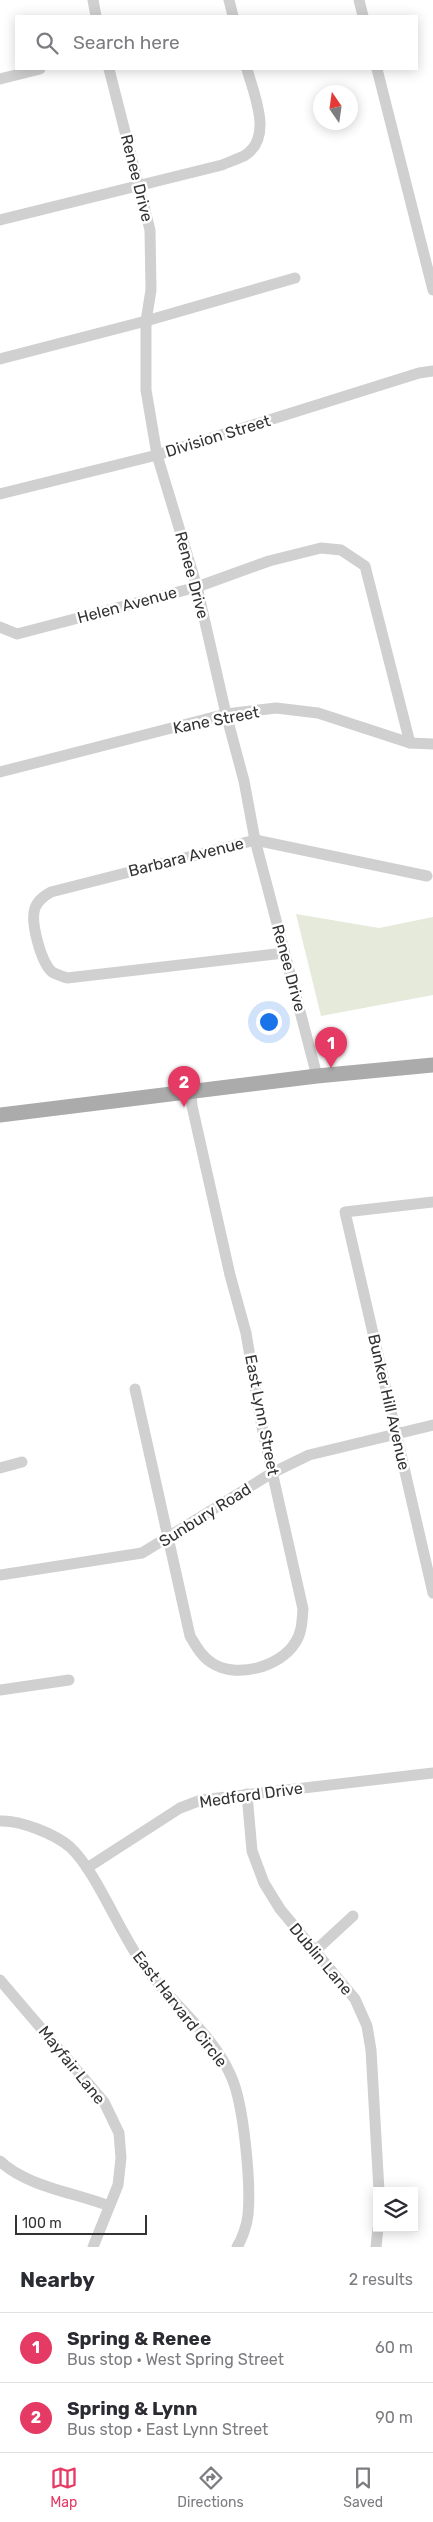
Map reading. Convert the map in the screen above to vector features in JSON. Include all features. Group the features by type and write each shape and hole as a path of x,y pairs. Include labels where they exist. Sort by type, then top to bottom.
{"main road":[{"path":"0,1115 317,1076 433,1065"}],"street":[{"path":"93,0 96,15"},
{"path":"229,0 233,15"},
{"path":"359,0 363,15"},
{"path":"0,79 36,70"},
{"name":"Renee Drive","path":"109,70 150,230 151,290 146,321 146,390 157,456 197,587 226,714 244,781 255,840 317,1076"},
{"path":"0,220 222,165 244,155 254,146 261,132 247,70"},
{"path":"376,70 433,290"},
{"path":"0,359 146,321 295,278"},
{"name":"Division Street","path":"0,494 157,456 419,373 433,371"},
{"name":"Helen Avenue","path":"0,627 17,634 197,587 269,561 321,548 341,550 365,566 410,743"},
{"name":"Kane Street","path":"0,772 226,714 276,708 318,713 410,743 433,744"},
{"name":"Barbara Avenue","path":"284,953 67,978 53,973 42,958 33,919 38,902 44,896 58,890 255,840 427,876"},
{"name":"East Lynn Street","path":"169,1538 169,1549 190,1636 207,1659 227,1670 242,1670 270,1664 283,1656 295,1643 302,1627 302,1609 272,1473 246,1333 230,1274 192,1106 191,1091"},
{"name":"Bunker Hill Avenue","path":"433,1202 345,1212 433,1593"},
{"path":"135,1389 169,1538"},
{"name":"Sunbury Road","path":"0,1575 122,1558 142,1553 272,1473 309,1454 433,1425"},
{"path":"0,1468 22,1462"},
{"path":"0,1690 69,1680"},
{"name":"Medford Drive","path":"86,1868 180,1808 201,1800 433,1773"},
{"name":"Dublin Lane","path":"248,1794 252,1851 264,1883 280,1909 354,1999 366,2026 371,2050 379,2187"},
{"name":"East Harvard Circle","path":"0,1822 33,1828 54,1836 70,1848 86,1868 139,1959 215,2048 231,2076 240,2101 249,2196 248,2217 237,2247"},
{"path":"315,1951 354,1916"},
{"name":"Mayfair Lane","path":"0,1980 104,2102 118,2133 121,2146 118,2184 93,2247"},
{"path":"0,2161 8,2169 34,2182 109,2206"},
{"path":"376,2247 378,2232"}],"shaded area":[{"path":"296,914 379,928 433,917 433,995 321,1016"}],"place":[{"name":"Spring & Renee","path":"331,1068"},
{"name":"Spring & Lynn","path":"184,1107"}]}
